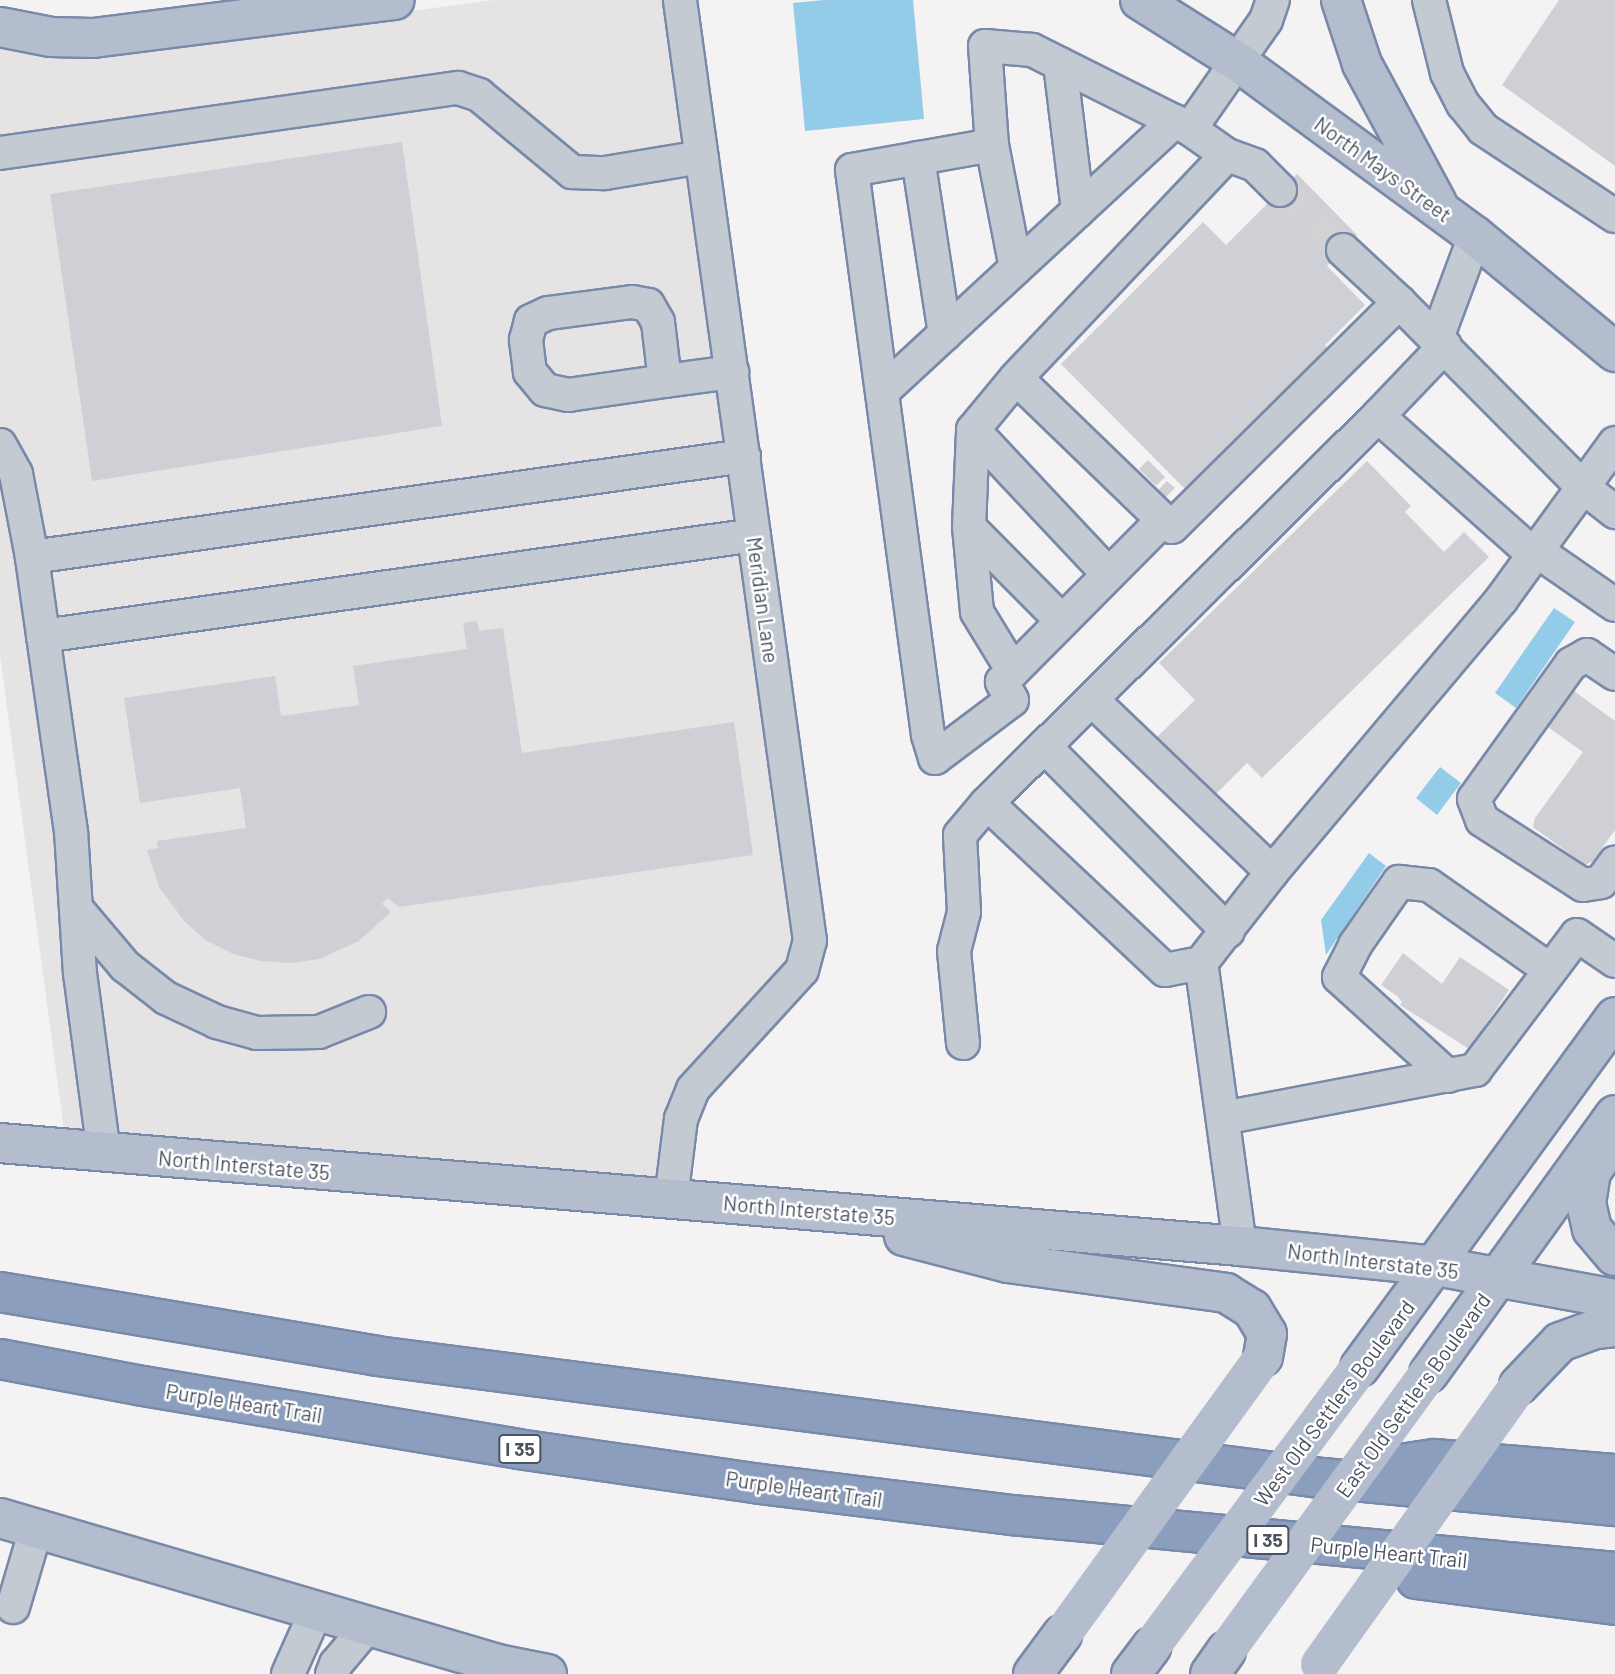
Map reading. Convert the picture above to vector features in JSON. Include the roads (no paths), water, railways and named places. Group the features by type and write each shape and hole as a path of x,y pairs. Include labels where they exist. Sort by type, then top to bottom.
{"highway":[{"path":"0,1292 377,1356 1312,1477 1615,1506"},
{"name":"Purple Heart Trail","path":"11,1361 143,1387 518,1449 760,1484 1012,1515 1615,1572"},
{"path":"1312,1477 1435,1460 1615,1474"},
{"path":"1012,1515 1503,1592 1615,1605"}],"main road":[{"path":"0,27 51,37 93,38 256,9 395,0"},
{"name":"North Mays Street","path":"1140,0 1238,62 1475,236 1615,352"},
{"path":"1341,0 1362,64 1443,214"},
{"path":"1436,1266 1615,1017"},
{"name":"East Old Settlers Boulevard","path":"1218,1663 1615,1115"},
{"path":"1615,1137 1591,1171 1586,1203 1592,1229 1615,1256"},
{"name":"North Interstate 35","path":"0,1143 1240,1246 1436,1266 1615,1299"},
{"path":"807,1210 1008,1264 1226,1293 1252,1309 1267,1334 1263,1357 1033,1674"},
{"name":"West Old Settlers Boulevard","path":"1141,1660 1436,1266"},
{"path":"1319,1669 1519,1385 1560,1342 1596,1329 1615,1327"},
{"path":"0,1518 498,1664 547,1674"}],"street":[{"path":"882,392 1078,211 1182,125 1238,62 1266,20 1273,0"},
{"path":"1429,0 1447,73 1463,104 1483,129 1615,216"},
{"name":"Meridian Lane","path":"671,1199 681,1119 693,1089 802,970 810,941 681,5"},
{"path":"1016,268 992,145 985,46 1032,50 1182,125 1227,155 1255,165 1280,190"},
{"path":"1060,64 1078,211"},
{"path":"0,153 458,88 480,95 572,172 606,173 702,157"},
{"path":"992,145 852,170 928,735 935,758 1012,699 1002,682 1163,520"},
{"path":"1013,671 977,612 970,527 973,430 1016,378 1227,155"},
{"path":"918,158 945,334"},
{"path":"963,1043 954,951 964,912 960,835 987,803 1378,416 1441,342 1475,236"},
{"path":"1343,250 1441,342 1583,487 1615,512"},
{"path":"665,381 658,321 648,305 632,302 548,313 531,321 526,340 530,372 545,390 568,395 732,372"},
{"path":"1016,378 1172,527 1399,302"},
{"path":"1378,416 1535,553 1615,605"},
{"path":"973,430 1108,574"},
{"path":"987,803 1165,970 1201,964 1272,872 1501,600 1615,443"},
{"path":"0,445 16,474 32,557 71,832 80,975 104,1153"},
{"path":"32,557 744,456"},
{"path":"970,527 1062,621"},
{"path":"43,636 754,535"},
{"path":"1615,674 1587,655 1571,664 1474,800 1482,820 1583,885 1601,882 1615,863"},
{"path":"1092,700 1272,872"},
{"path":"1044,746 1227,931"},
{"path":"1448,1076 1339,977 1355,945 1399,882 1429,886 1550,970"},
{"path":"76,908 125,966 166,998 217,1022 257,1033 319,1032 369,1012"},
{"path":"1223,1118 1475,1070 1577,935 1615,961"},
{"path":"1201,964 1240,1246"},
{"path":"627,1196 659,1180 677,1156"},
{"path":"13,1607 36,1529"},
{"path":"288,1674 317,1609"},
{"path":"332,1674 336,1664 369,1625"}],"water":[{"path":"824,0 913,0 924,119 805,131 793,3"},
{"path":"1554,608 1575,622 1516,708 1495,693"},
{"path":"1440,767 1461,783 1437,815 1416,798"},
{"path":"1369,853 1386,866 1326,955 1321,920"}],"tunnel":[{"path":"1280,190 1343,250"}]}
